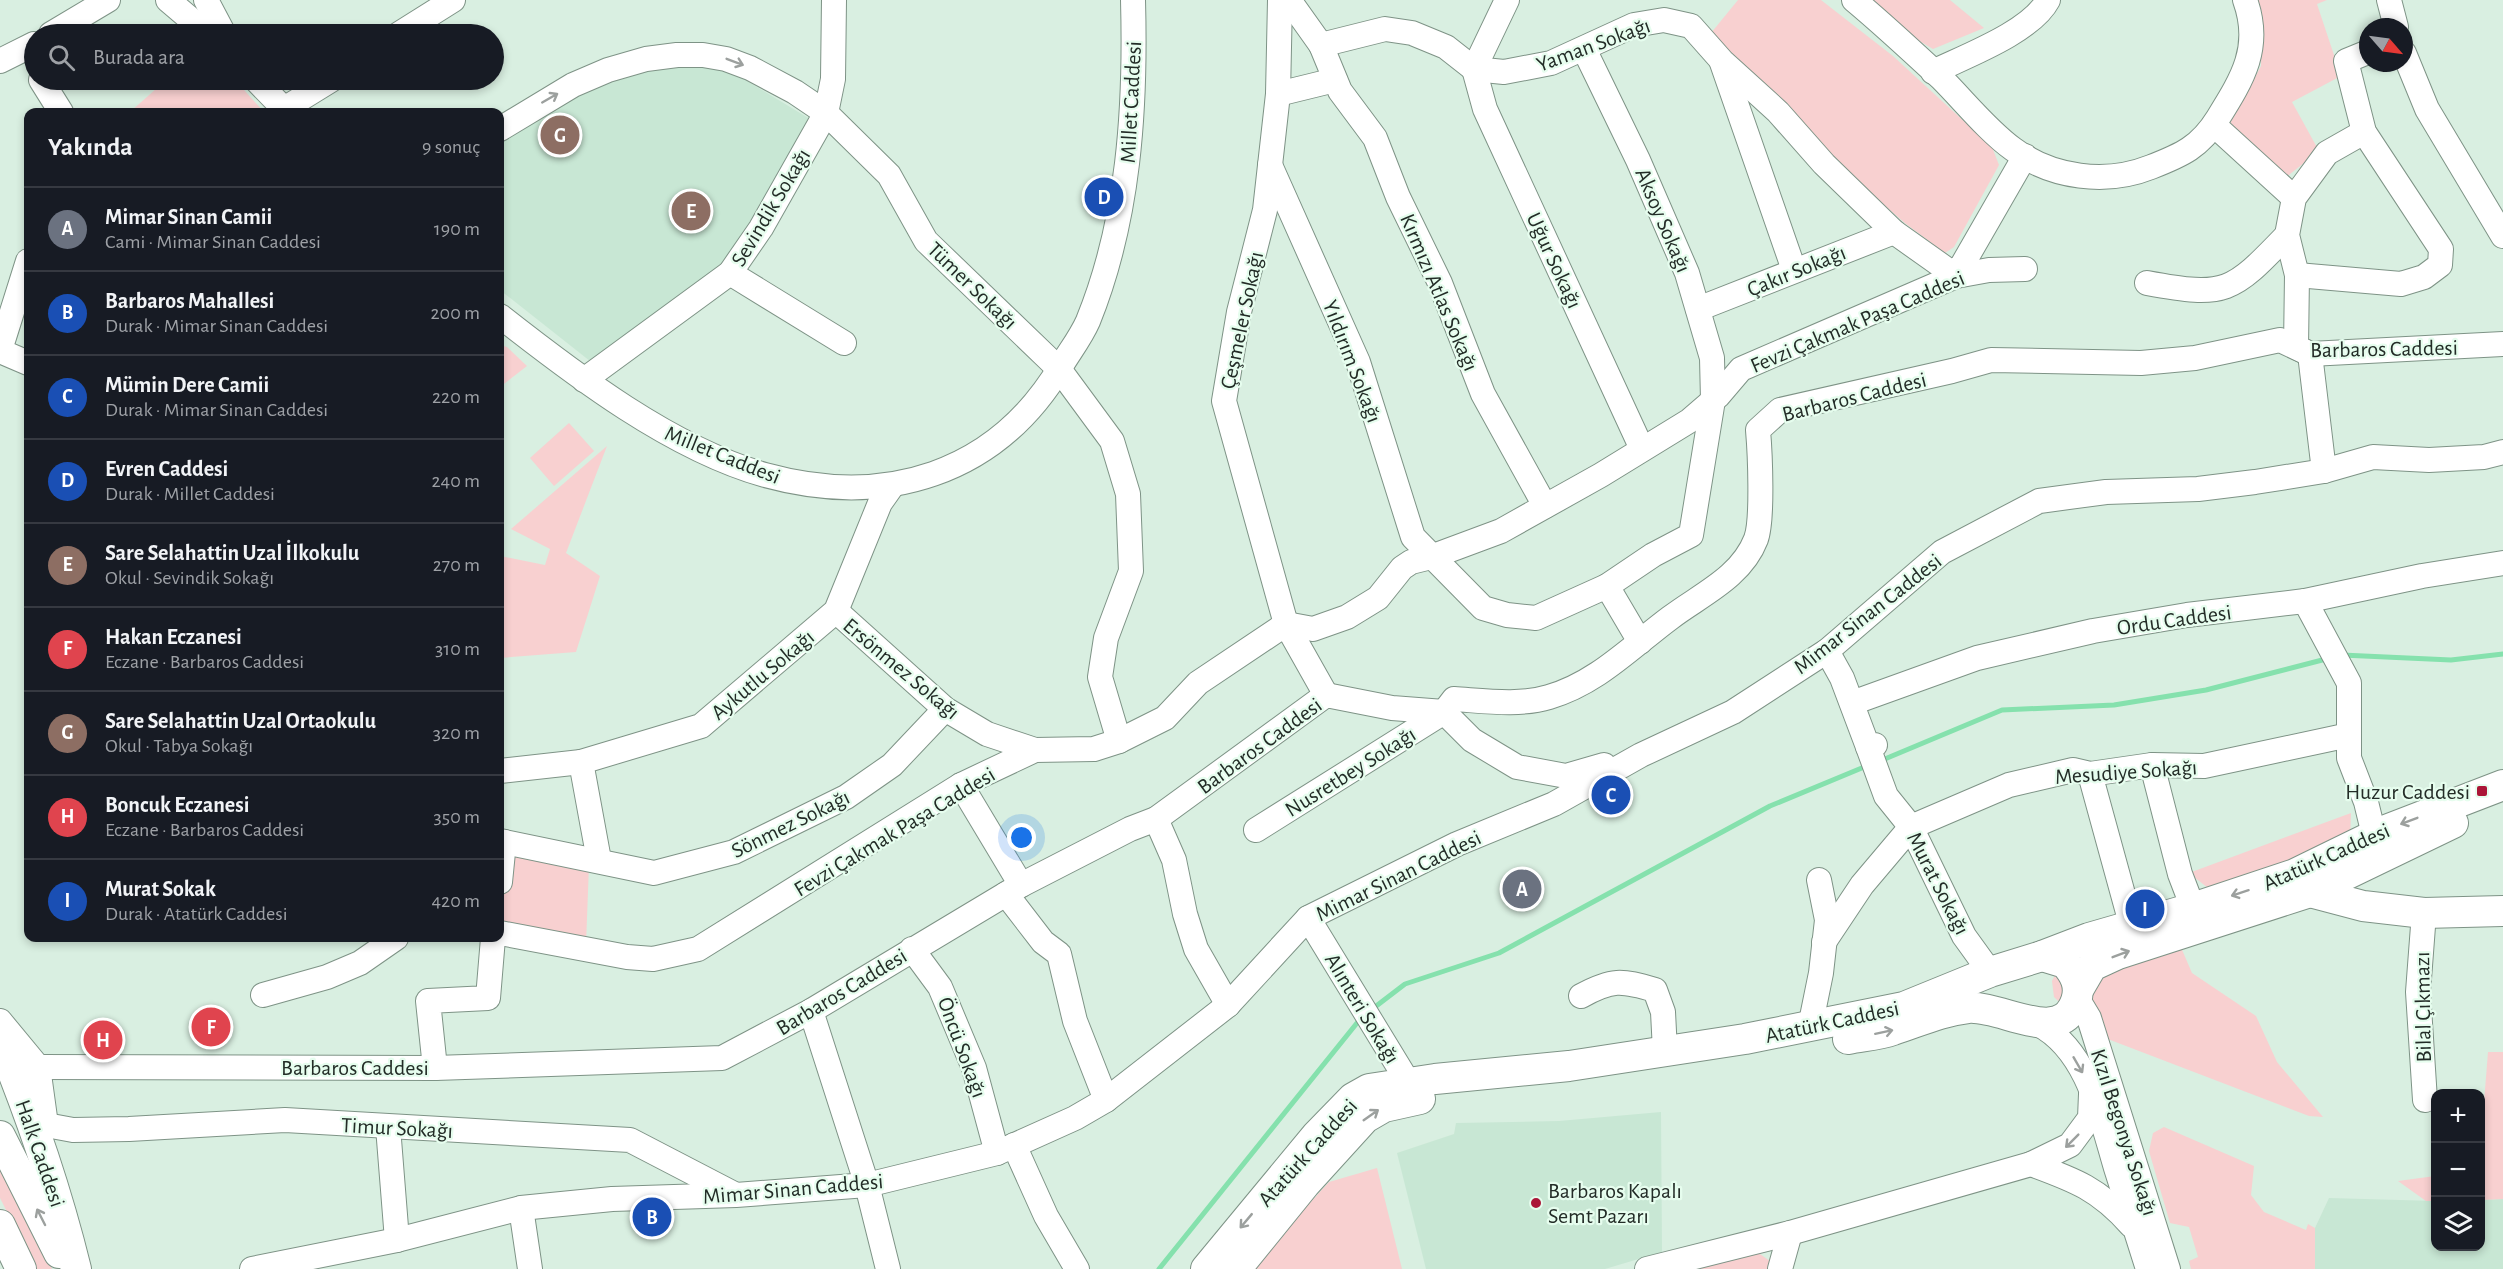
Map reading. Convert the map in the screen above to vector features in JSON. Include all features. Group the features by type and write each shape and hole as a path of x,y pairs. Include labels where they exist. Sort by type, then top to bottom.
{"main road":[{"name":"Atatürk Caddesi","path":"1236,1269 1305,1184 1365,1118 1409,1091 1810,1028 1904,1007 1990,972 2089,938 2193,908 2303,883 2374,835 2503,785"},
{"name":"Atatürk Caddesi","path":"2078,994 2092,966 2118,954 2503,804"},
{"path":"2303,883 2363,906 2424,913 2503,911"},
{"path":"2038,957 2065,963 2076,978 2078,994 2067,1015 2051,1023 2033,1022 2015,1008 2011,985 2020,967 2038,957"},
{"name":"Atatürk Caddesi","path":"1206,1269 1316,1137 1353,1098 1369,1089 1409,1091 1604,1080 1890,1032 1933,1015 1971,1008 2033,1022"},
{"name":"Halk Caddesi","path":"0,1040 40,1129 76,1269"},
{"path":"0,1136 67,1269"},
{"path":"0,1224 21,1269"}],"street":[{"path":"68,24 108,0"},
{"path":"168,0 196,24"},
{"path":"206,0 219,24"},
{"path":"415,24 453,0"},
{"name":"Sevindik Sokağı","path":"584,380 730,273 761,228 826,113 833,79 834,0"},
{"name":"Millet Caddesi","path":"504,319 584,380 659,428 763,475 802,484 854,488 892,486 928,478 991,446 1021,419 1050,387 1087,324 1108,261 1133,113 1132,0"},
{"name":"Çeşmeler Sokağı","path":"1280,0 1278,94 1265,210 1239,312 1224,401 1286,624 1326,695"},
{"name":"Kırmızı Atlas Sokağı","path":"1289,0 1321,45 1340,91 1375,138 1398,197 1440,283 1483,394 1545,506"},
{"path":"1321,45 1385,29 1412,33 1446,47 1474,69 1507,0"},
{"path":"1854,0 1934,72 2013,150 2057,172 2106,179 2139,172 2186,154 2214,125 2235,91 2251,57 2252,18 2245,0"},
{"path":"1934,72 2016,29 2043,9 2048,0"},
{"path":"2389,0 2394,18"},
{"name":"Yaman Sokağı","path":"1474,69 1504,72 1551,63 1634,25 1664,20 1691,26 1722,61 1778,112 1824,164 1894,232 1956,276"},
{"name":"Aksoy Sokağı","path":"1584,49 1688,273 1712,358 1713,400 1691,535 1653,555 1607,586"},
{"name":"Tümer Sokağı","path":"504,127 582,81 646,59 677,55 703,55 726,59 750,68 795,92 826,113 889,175 926,241 1059,369 1112,441 1128,494 1131,571 1106,638 1100,677 1119,741"},
{"path":"2297,275 2401,284 2424,277 2440,266 2441,249 2364,132 2357,56"},
{"path":"0,61 24,57"},
{"path":"1722,61 1794,270"},
{"name":"Uğur Sokağı","path":"1474,69 1485,109 1642,449"},
{"path":"2412,72 2427,109 2503,236"},
{"path":"1278,94 1335,80"},
{"path":"47,90 58,108"},
{"path":"265,90 282,108"},
{"path":"289,108 315,90"},
{"path":"2214,125 2294,198"},
{"path":"2324,471 2310,354 2296,347 2297,275 2286,235 2294,198 2327,153 2364,132"},
{"path":"1956,276 2025,156"},
{"name":"Yıldırım Sokağı","path":"1270,165 1358,362 1413,537 1483,608 1507,615 1536,618 1607,586"},
{"name":"Çakır Sokağı","path":"1698,309 1894,232"},
{"path":"2147,283 2190,291 2231,286 2252,271 2286,235"},
{"name":"Fevzi Çakmak Paşa Caddesi","path":"504,934 653,959 698,949 962,785 1035,750 1094,749 1119,741 1165,718 1198,683 1286,624 1313,629 1347,617 1378,598 1402,568 1411,562 1501,531 1601,475 1689,421 1713,400 1741,369 1956,276 1989,270 2025,269"},
{"path":"730,273 844,344"},
{"path":"24,274 0,350 24,361"},
{"name":"Barbaros Caddesi","path":"38,1068 435,1068 722,1058 811,1011 1013,890 1130,829 1156,819 1326,695 1392,708 1444,712 1454,699 1510,702 1548,698 1589,681 1671,616 1707,595 1745,558 1757,537 1761,463 1758,430 1779,410 1991,360 2141,363 2195,358 2280,340 2310,354 2503,344"},
{"name":"Mimar Sinan Caddesi","path":"252,1269 397,1240 521,1208 612,1199 736,1195 867,1185 1006,1149 1107,1100 1228,1005 1308,918 1457,844 1554,804 1641,755 1733,712 1827,651 1942,552 2039,501 2106,492 2198,489 2324,471 2373,458 2428,460 2484,457 2503,452"},
{"path":"836,611 880,503 892,486"},
{"name":"Ordu Caddesi","path":"1852,703 1977,658 2093,631 2187,615 2305,601 2422,576 2503,563"},
{"path":"1607,586 1640,642"},
{"path":"2305,601 2349,683 2349,758 2366,802 2374,835"},
{"name":"Ersönmez Sokağı","path":"836,611 945,710 987,734 1035,750"},
{"name":"Aykutlu Sokağı","path":"504,771 581,762 701,726 836,611"},
{"path":"1827,651 1852,703"},
{"name":"Murat Sokağı","path":"1852,703 1872,746 1886,796 1911,827 1964,936 1990,972"},
{"name":"Sönmez Sokağı","path":"504,841 654,873 734,852 846,797 892,765 945,710"},
{"path":"1444,712 1472,740 1517,767 1566,776 1641,755"},
{"name":"Nusretbey Sokağı","path":"1256,830 1444,712"},
{"name":"Mesudiye Sokağı","path":"1824,942 1862,885 1911,827 2009,784 2073,770 2090,774 2152,765 2204,766 2349,735"},
{"path":"581,762 599,860"},
{"path":"2152,765 2180,874 2193,908"},
{"path":"2090,774 2132,927"},
{"path":"962,785 1013,890 1043,942 1059,954 1076,1021 1107,1100"},
{"path":"1156,819 1174,860 1185,914 1196,949 1228,1005"},
{"name":"Mesudiye Sokağı","path":"1810,1028 1827,920 1819,880"},
{"name":"Bilal Çıkmazı","path":"2424,913 2418,992 2425,1100"},
{"name":"Alınteri Sokağı","path":"1308,918 1360,1003 1409,1091"},
{"path":"263,995 327,977 360,963 390,942"},
{"path":"435,1068 428,1001 488,998 493,942"},
{"name":"Öncü Sokağı","path":"912,949 940,987 1006,1149 1077,1269"},
{"path":"1581,996 1606,982 1635,984 1655,990 1662,1012 1665,1051"},
{"name":"Kızıl Begonya Sokağı","path":"2078,994 2089,1018 2168,1269"},
{"path":"811,1011 867,1185 888,1269"},
{"path":"0,1021 38,1068 40,1129"},
{"name":"Kızıl Begonya Sokağı","path":"2033,1022 2055,1033 2091,1089 2148,1269"},
{"path":"1661,1267 1790,1233 2031,1164 2070,1145 2090,1118 2091,1089"},
{"name":"Timur Sokağı","path":"40,1129 118,1130 285,1120 630,1140 736,1195"},
{"path":"388,1127 397,1240"},
{"path":"2031,1164 2082,1183 2113,1205 2135,1230"},
{"path":"521,1208 530,1269"},
{"path":"1780,1269 1790,1233"}],"shaded area":[{"path":"1738,0 1821,0 1893,56 1992,147 1999,165 1954,247 1945,253 1906,224 1819,149 1711,33"},
{"path":"1864,0 1950,0 1984,28 1933,49 1909,35"},
{"path":"2257,0 2327,0 2317,4 2341,76 2292,102 2319,151 2285,178 2229,125 2261,66 2262,12"},
{"path":"657,65 727,69 810,119 734,253 595,365 504,293 504,139 574,95"},
{"path":"155,90 244,90 260,108 134,108"},
{"path":"504,346 507,347 527,366 504,384"},
{"path":"569,423 594,451 554,486 530,458"},
{"path":"607,446 566,553 600,576 576,652 504,658 504,557 545,565 550,549 511,529"},
{"path":"2351,813 2350,841 2213,892 2189,873"},
{"path":"507,853 589,865 586,944 504,929"},
{"path":"2177,938 2192,973 2256,1016 2277,1062 2323,1117 2309,1116 2092,1033 2054,997 2052,981 2060,965"},
{"path":"2488,1052 2503,1052 2503,1199 2485,1200 2485,1090"},
{"name":"Barbaros Kapalı Semt Pazarı","path":"1661,1112 1662,1252 1605,1269 1426,1269 1397,1153 1454,1134 1456,1123 1559,1121"},
{"path":"2164,1127 2254,1166 2251,1195 2264,1212 2306,1230 2308,1224 2315,1228 2315,1269 2191,1269 2189,1261 2198,1257 2189,1227 2170,1223 2149,1151 2153,1133"},
{"path":"0,1160 52,1269 36,1269 0,1198"},
{"path":"1377,1168 1402,1269 1249,1269 1329,1182"},
{"path":"2431,1177 2431,1201 2426,1201 2398,1181"},
{"path":"2329,1198 2431,1201 2431,1251 2485,1251 2485,1200 2503,1199 2503,1269 2315,1269 2315,1228"},
{"path":"1754,1250 1770,1261 1768,1269 1691,1269"}],"waterway":[{"path":"2342,655 2451,660 2503,654"},
{"path":"1880,761 2002,710 2114,705 2206,690 2330,658"},
{"path":"1371,1010 1405,984 1499,953 1770,806 1869,765"},
{"path":"1159,1269 1361,1018"}],"place":[{"name":"Sare Selahattin Uzal Ortaokulu","path":"560,135"},
{"name":"Evren Caddesi","path":"1104,197"},
{"name":"Sare Selahattin Uzal İlkokulu","path":"691,211"},
{"name":"Huzur Caddesi","path":"2482,791"},
{"name":"Mümin Dere Camii","path":"1611,795"},
{"name":"Mimar Sinan Camii","path":"1522,889"},
{"name":"Murat Sokak","path":"2145,909"},
{"name":"Hakan Eczanesi","path":"211,1027"},
{"name":"Boncuk Eczanesi","path":"103,1040"},
{"name":"Barbaros Kapalı Semt Pazarı","path":"1536,1203"},
{"name":"Barbaros Mahallesi","path":"652,1217"}]}
